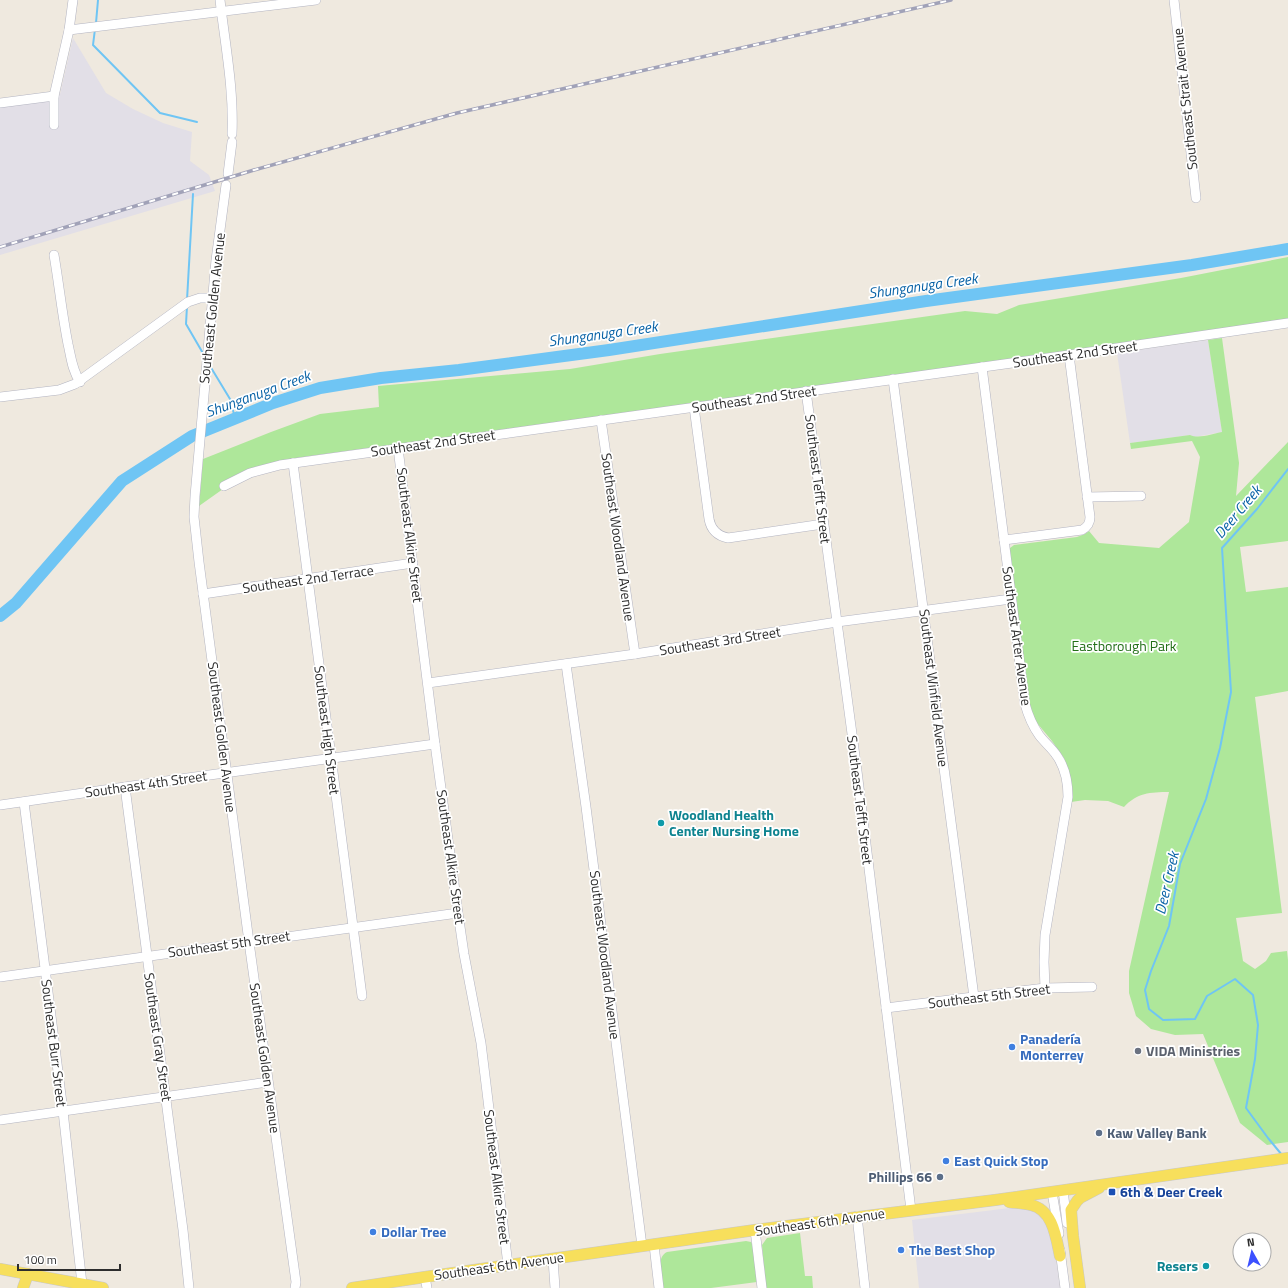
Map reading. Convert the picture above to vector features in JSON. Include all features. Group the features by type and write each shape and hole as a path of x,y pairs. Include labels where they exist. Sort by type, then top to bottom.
{"main road":[{"name":"Southeast 6th Avenue","path":"352,1288 425,1276 755,1230 857,1216 995,1200 1288,1158"},
{"path":"1080,1288 1071,1210 1080,1198 1107,1184"},
{"path":"995,1200 1032,1205 1043,1211 1051,1221 1060,1256"},
{"path":"0,1269 103,1288"},
{"path":"23,1288 28,1274"}],"street":[{"path":"54,125 54,96 69,30 73,0"},
{"path":"220,0 232,95 232,138 228,174"},
{"path":"69,30 316,0"},
{"name":"Southeast Strait Avenue","path":"1174,0 1196,198"},
{"path":"0,103 54,96"},
{"name":"Southeast Golden Avenue","path":"226,185 212,298 194,517 249,942 296,1288"},
{"path":"54,255 71,361 76,376 80,382"},
{"path":"0,397 59,390 80,382 188,302 200,298 212,298"},
{"name":"Southeast 2nd Street","path":"224,486 250,473 266,468 293,463 1288,323"},
{"path":"1004,540 1082,530 1088,525 1090,517 1069,355"},
{"name":"Southeast Arter Avenue","path":"982,367 1025,704 1032,725 1061,762 1068,786 1068,798 1045,935 1044,962 1046,988"},
{"name":"Southeast Winfield Avenue","path":"893,379 974,997"},
{"name":"Southeast Tefft Street","path":"806,391 857,771 911,1210"},
{"path":"694,407 709,519 711,526 716,532 728,538 823,524"},
{"name":"Southeast Woodland Avenue","path":"601,420 635,654"},
{"name":"Southeast Alkire Street","path":"398,448 435,744 464,954 480,1043 508,1265"},
{"name":"Southeast High Street","path":"293,463 362,996"},
{"path":"1087,497 1141,496"},
{"name":"Southeast 2nd Terrace","path":"203,594 413,563"},
{"name":"Southeast 3rd Street","path":"428,683 635,654 836,622 1011,599"},
{"name":"Southeast Woodland Avenue","path":"566,664 588,822 642,1246"},
{"name":"Southeast 4th Street","path":"0,805 435,744"},
{"name":"Southeast Gray Street","path":"125,787 184,1237 189,1288"},
{"name":"Southeast Burr Street","path":"24,802 63,1110 82,1284"},
{"name":"Southeast 5th Street","path":"0,976 458,912"},
{"name":"Southeast 5th Street","path":"886,1008 1046,988 1092,987"},
{"path":"0,1120 268,1082"},
{"path":"1057,1191 1058,1232 1065,1288"},
{"path":"1057,1191 1077,1288"},
{"path":"857,1216 865,1288"},
{"path":"755,1230 762,1288"},
{"path":"654,1245 659,1288"},
{"path":"553,1259 555,1288"},
{"path":"425,1276 427,1288"}],"shaded area":[{"path":"73,38 106,93 133,109 163,123 192,132 190,161 209,175 215,191 0,255 0,107 50,101 60,94"},
{"path":"1208,340 1222,432 1194,437 1190,435 1130,443 1117,353"},
{"path":"1019,1207 1028,1208 1044,1217 1055,1251 1060,1288 919,1288 912,1220"}],"green space":[{"path":"1288,257 1288,320 296,458 223,489 199,506 203,459 320,414 379,407 378,386 570,369 660,354 965,311 997,314 1019,305 1181,278"},
{"name":"Eastborough Park","path":"1222,338 1239,463 1236,496 1288,442 1288,541 1240,547 1246,592 1288,587 1288,691 1255,697 1282,913 1236,918 1243,961 1255,969 1266,961 1271,953 1287,951 1288,1142 1267,1145 1240,1123 1203,1034 1175,1035 1151,1029 1136,1016 1129,993 1129,971 1169,792 1144,794 1129,802 1124,807 1108,801 1085,800 1071,802 1064,758 1032,717 1010,554 1010,548 1014,545 1077,537 1089,531 1099,543 1159,548 1189,522 1200,457 1192,441 1131,449 1130,443 1190,435 1210,435 1222,432 1208,340"},
{"path":"800,1233 805,1276 812,1276 813,1288 766,1288 762,1245 767,1238"},
{"path":"746,1241 751,1242 753,1246 757,1282 711,1288 663,1288 660,1263 663,1255 667,1252"}],"waterway":[{"path":"96,23 98,0"},
{"path":"95,29 93,45 160,113 197,122"},
{"path":"187,300 193,194"},
{"name":"Shunganuga Creek","path":"0,616 16,603 122,481 192,436 273,403 320,388 381,378 459,370 609,350 926,301 1192,265 1288,249"},
{"path":"187,306 186,324 204,355"},
{"path":"210,366 230,399 235,418"},
{"name":"Deer Creek","path":"1282,1155 1246,1108 1255,1059 1258,1025 1253,995 1235,979 1207,996 1195,1019 1163,1020 1149,1009 1145,990 1169,926 1180,864 1206,799 1220,748 1231,692 1222,548 1257,509 1288,469"}],"railway":[{"path":"0,247 254,170 457,113 951,0"}],"place":[{"name":"Woodland Health Center Nursing Home","path":"661,823"},
{"name":"Panadería Monterrey","path":"1012,1047"},
{"name":"VIDA Ministries","path":"1138,1051"},
{"name":"Kaw Valley Bank","path":"1099,1133"},
{"name":"East Quick Stop","path":"946,1161"},
{"name":"Phillips 66","path":"940,1177"},
{"name":"6th & Deer Creek","path":"1112,1192"},
{"name":"Dollar Tree","path":"373,1232"},
{"name":"The Best Shop","path":"901,1250"},
{"name":"Resers","path":"1206,1266"}]}
